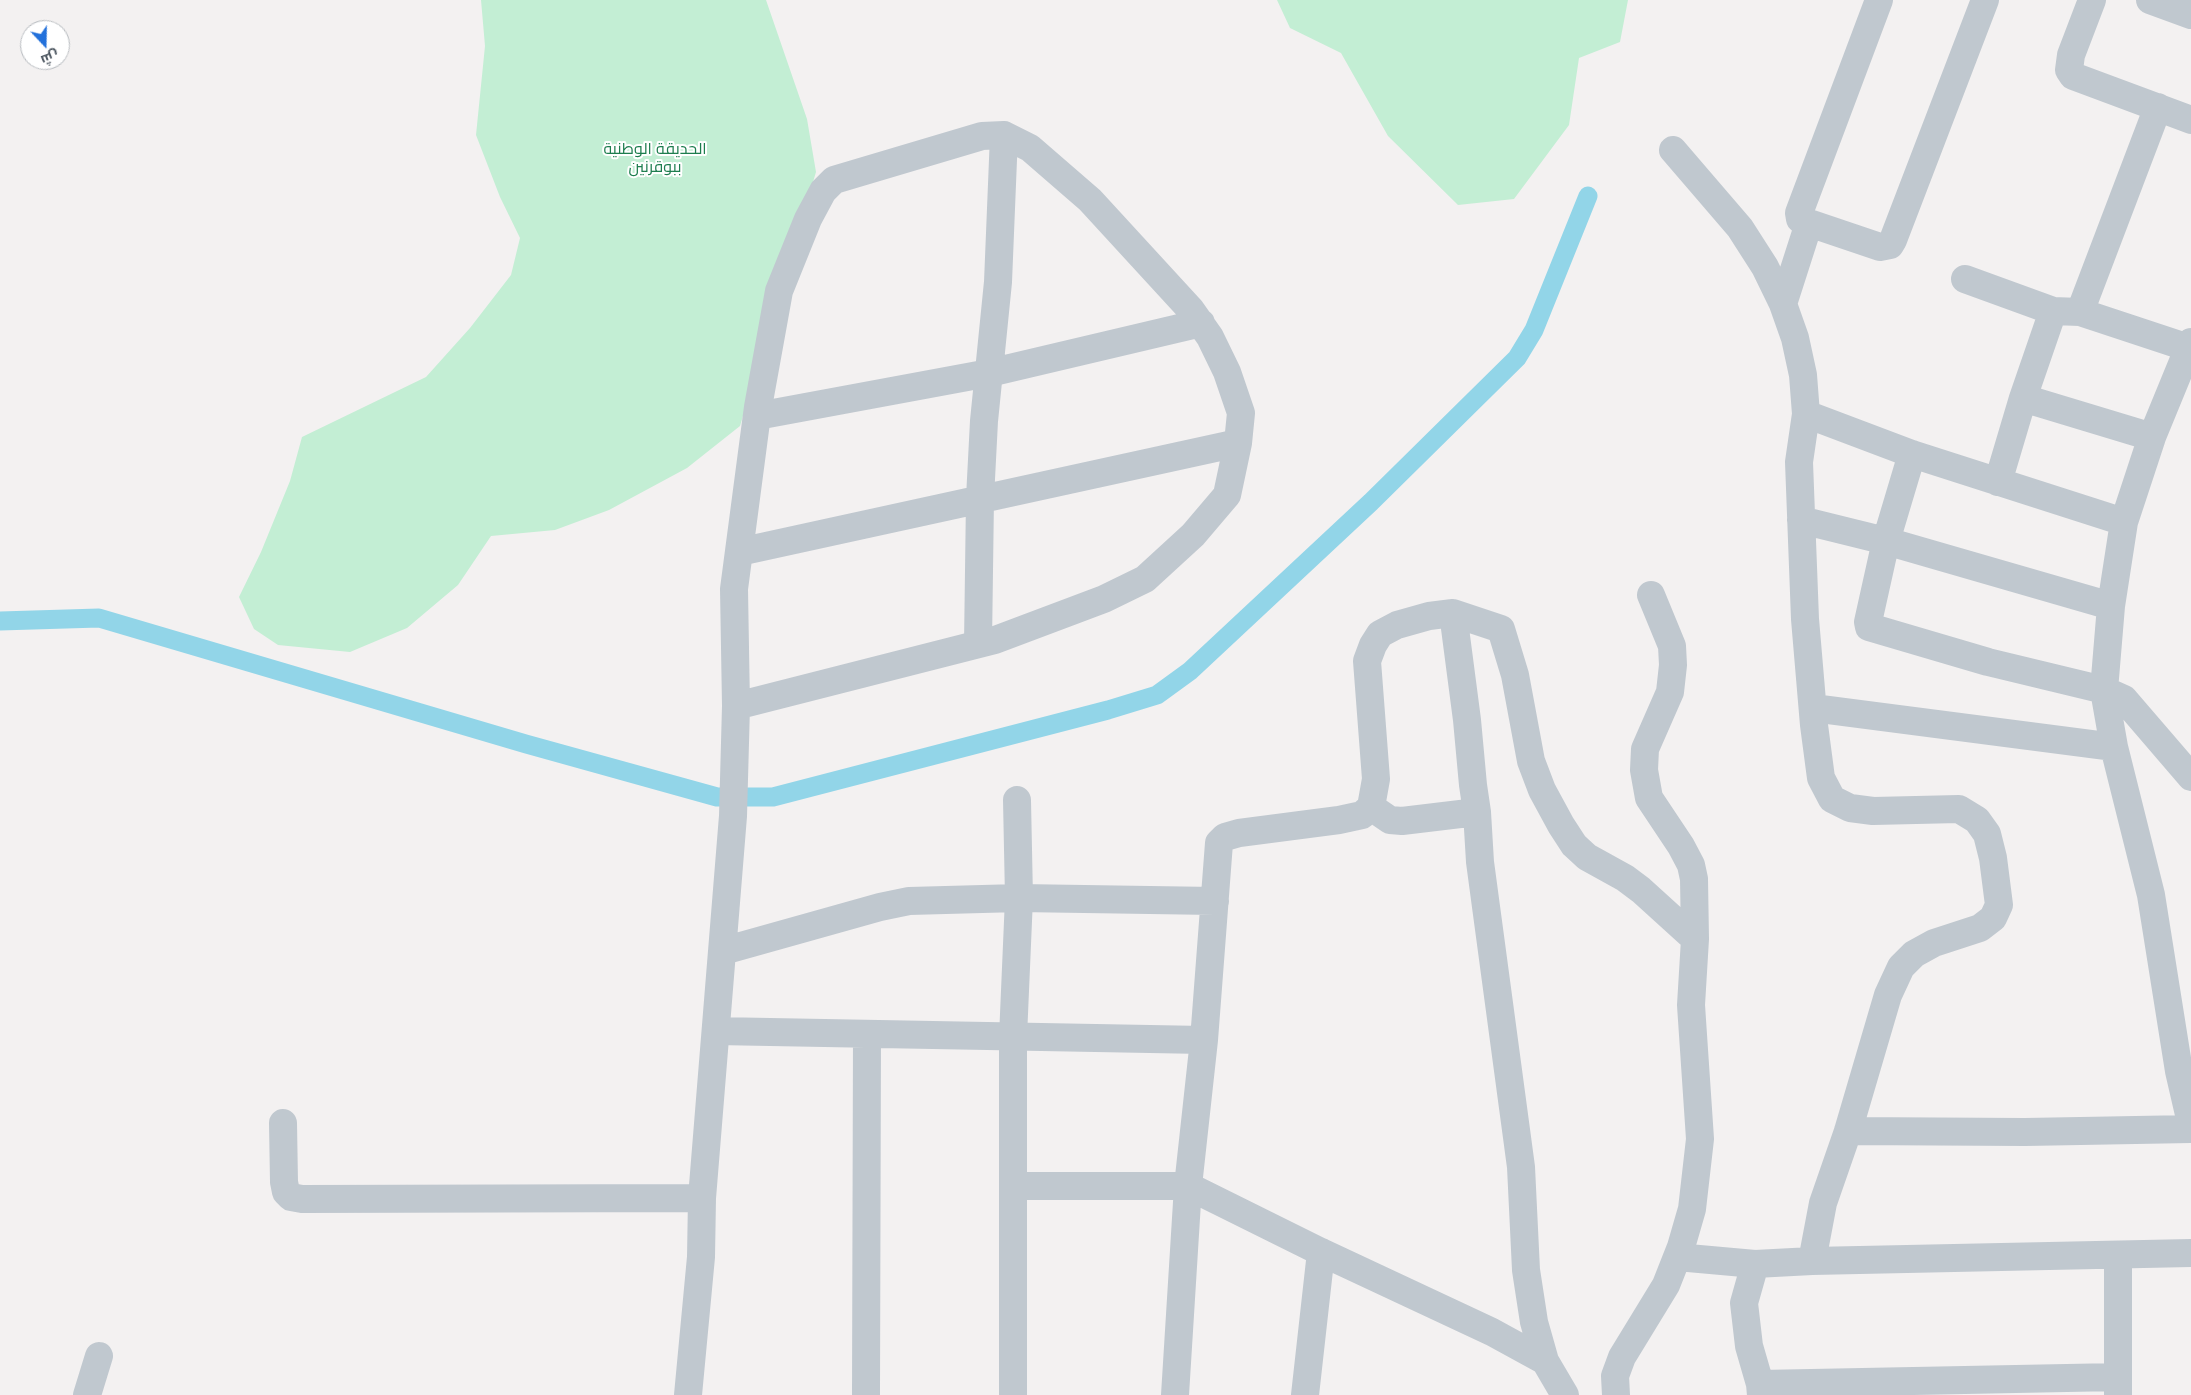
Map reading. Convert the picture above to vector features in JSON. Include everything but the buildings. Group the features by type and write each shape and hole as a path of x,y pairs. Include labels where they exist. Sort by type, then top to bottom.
{"street":[{"path":"1880,0 1799,213 1800,219 1809,223 1880,247 1890,245 1893,240 1985,0"},
{"path":"2092,0 2071,55 2069,70 2078,79 2191,120"},
{"path":"2150,0 2191,15"},
{"path":"1998,482 2023,398 2067,312 2158,107"},
{"path":"688,1395 701,1258 702,1198 733,816 736,706 734,588 757,416 779,291 798,241 823,191 834,180 982,136 1004,136 1030,148 1090,200 1201,322 1227,372 1241,413 1238,443 1227,495 1193,535 1145,578 1104,599 995,640 736,706"},
{"path":"978,644 980,498 998,282 1004,136"},
{"path":"1673,150 1740,228 1765,267 1784,304 1796,338 1803,374 1806,414 1799,462 1805,619 1821,778 1832,799 1850,808 1873,811 1959,809 1977,820 1988,834 1993,858 1999,906 1993,918 1980,928 1934,942 1914,954 1901,967 1888,996 1848,1131 1823,1203 1812,1261"},
{"path":"1784,304 1809,223"},
{"path":"1965,279 2067,312 2190,345 2152,437 2124,522 2111,606 2104,690 2114,747 2150,895 2179,1071 2191,1123"},
{"path":"757,416 989,373 1201,322"},
{"path":"2023,398 2152,437"},
{"path":"1806,414 1912,454 2124,522"},
{"path":"739,552 1238,443"},
{"path":"1912,454 1886,541 1868,622 1869,627 1872,630 1988,662 2104,690 2124,699 2191,777"},
{"path":"1801,520 1886,541 2111,606"},
{"path":"1616,1395 1615,1376 1622,1357 1666,1285 1677,1257 1692,1209 1700,1139 1691,1005 1695,939 1694,879 1691,865 1681,846 1649,798 1645,785 1645,749 1670,692 1673,664 1672,646 1652,595"},
{"path":"1174,1395 1188,1186 1204,1040 1220,843 1225,836 1239,832 1338,820 1362,815 1371,807 1376,779 1368,661 1372,645 1380,634 1397,625 1429,616 1453,613 1497,626 1504,632 1515,675 1531,760 1548,802 1561,825 1574,845 1586,857 1625,878 1641,890 1695,939"},
{"path":"1453,613 1468,720 1480,862 1521,1167 1526,1270 1534,1322 1545,1361 1565,1395"},
{"path":"1813,708 2114,747"},
{"path":"1013,1395 1013,1037 1019,898 1017,800"},
{"path":"1371,807 1390,820 1402,822 1477,812"},
{"path":"723,951 880,907 909,901 1019,898 1215,901"},
{"path":"716,1031 1204,1040"},
{"path":"866,1395 867,1034"},
{"path":"283,1123 284,1182 286,1192 291,1197 302,1199 702,1198"},
{"path":"1848,1131 2025,1132 2191,1128"},
{"path":"1013,1186 1188,1186 1320,1252 1492,1332 1545,1361"},
{"path":"1305,1395 1320,1252"},
{"path":"1677,1257 1755,1264 1812,1261 2191,1253"},
{"path":"1755,1264 1744,1304 1748,1346 1761,1390 2118,1386 2118,1254"},
{"path":"87,1395 99,1356"}],"green space":[{"name":"الحديقة الوطنية ببوقرنين","path":"481,0 766,0 807,119 816,172 740,426 687,468 609,510 555,530 491,536 458,585 407,628 350,652 278,645 254,629 239,597 261,552 290,481 302,437 426,377 470,328 511,275 520,238 500,197 476,135 485,46"},
{"path":"1277,0 1628,0 1620,42 1579,58 1569,125 1514,199 1458,205 1388,136 1341,53 1290,28"}],"waterway":[{"path":"0,621 99,618 526,744 717,797 773,797 1108,710 1157,695 1190,671 1371,502 1517,358 1534,330 1588,196"}]}
